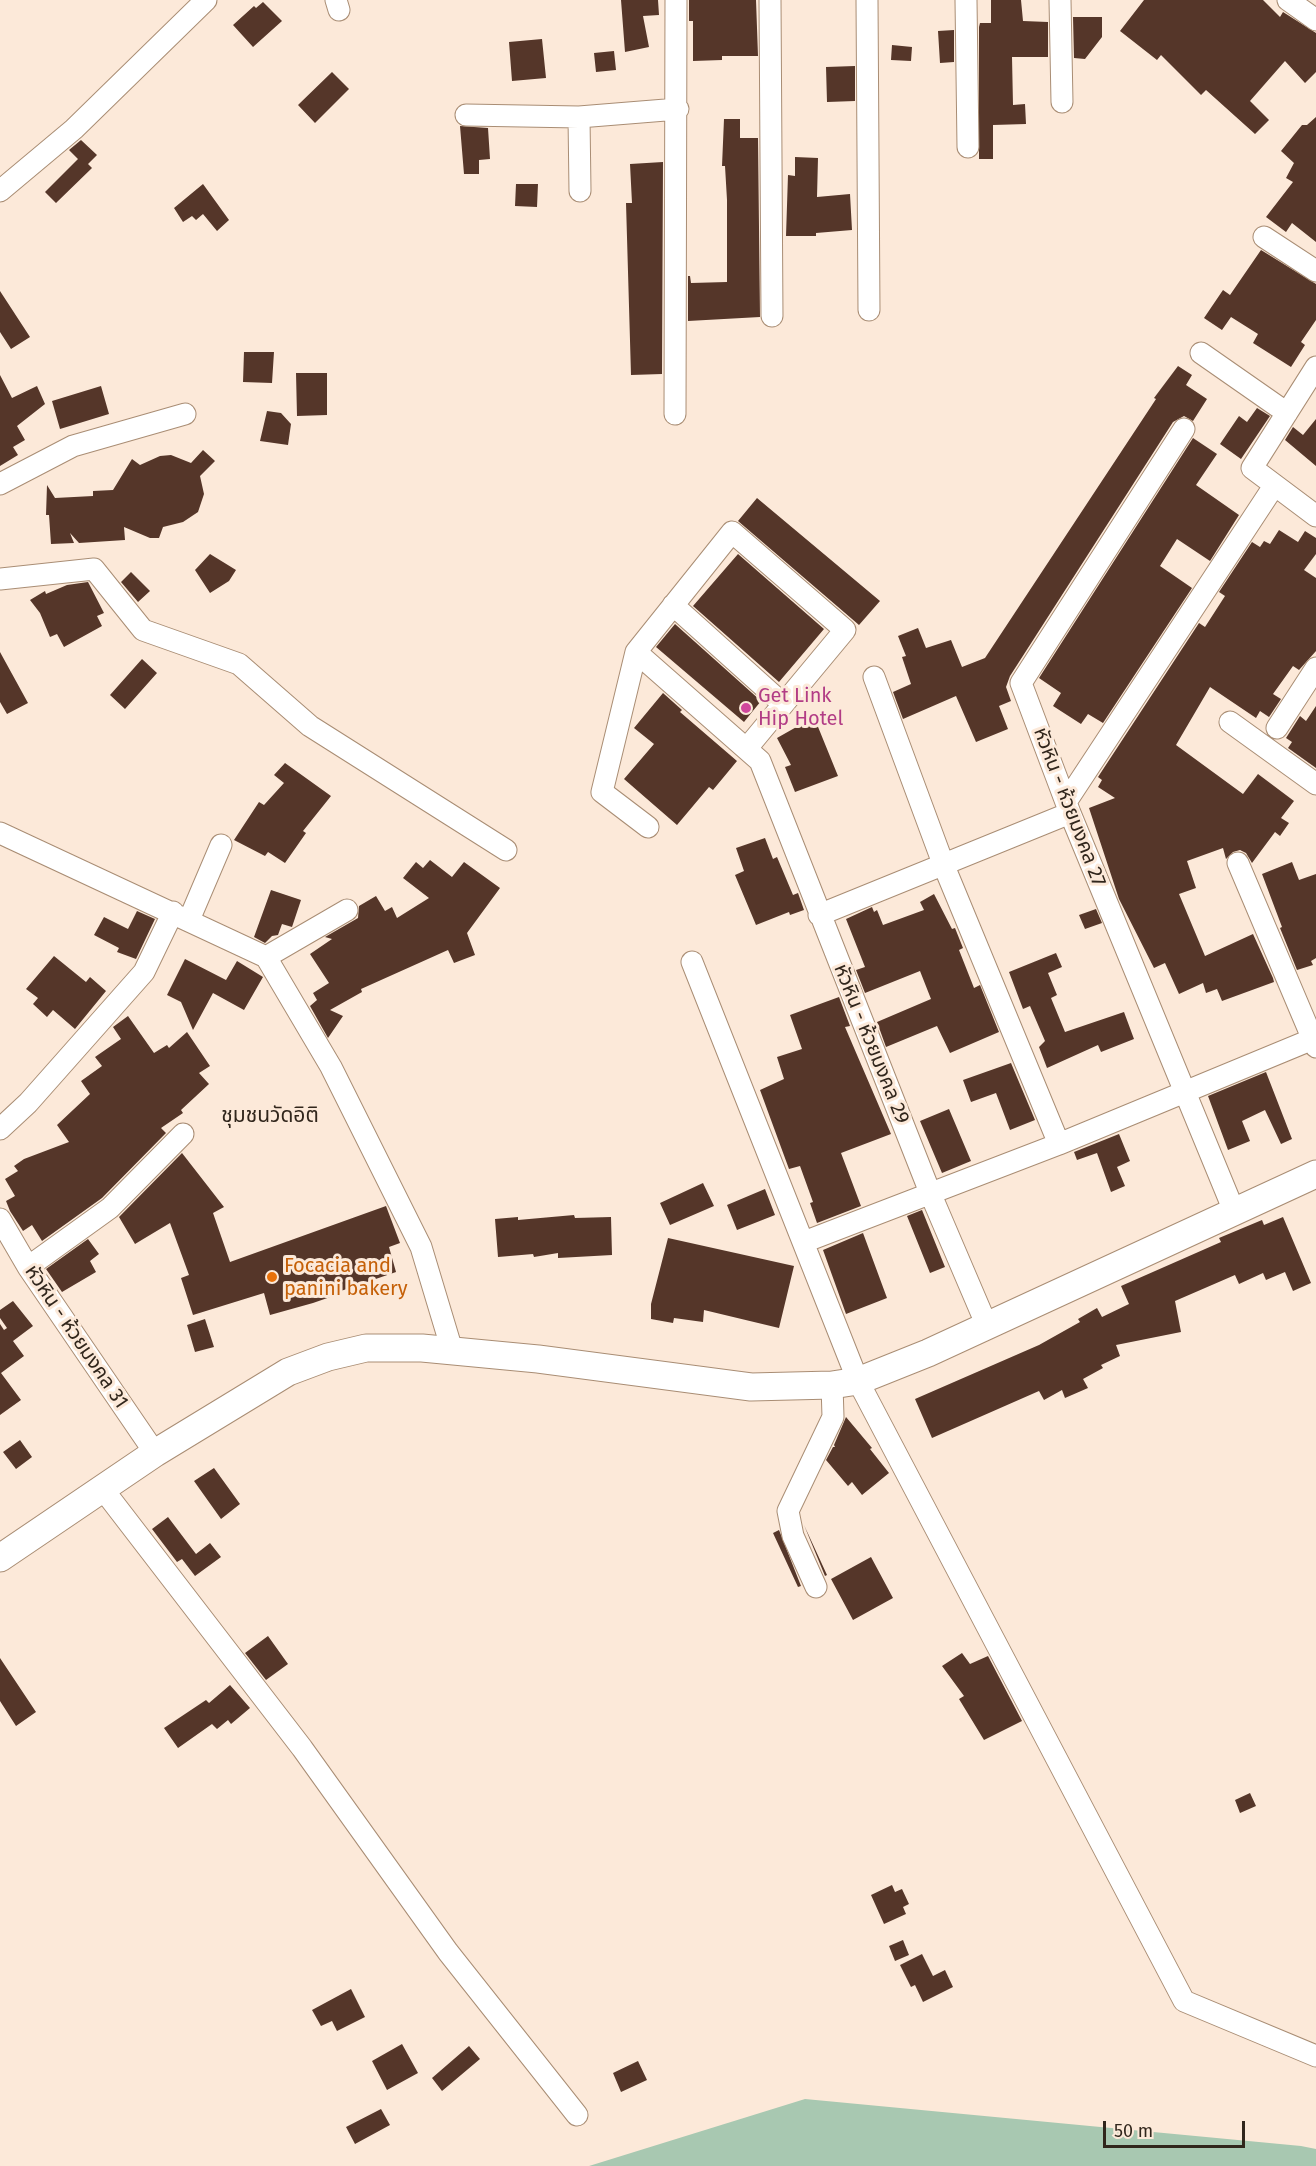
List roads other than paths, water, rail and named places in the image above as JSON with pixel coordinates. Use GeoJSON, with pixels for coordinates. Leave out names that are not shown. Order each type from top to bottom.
{"type":"FeatureCollection","features":[{"type":"Feature","properties":{"kind":"main road"},"geometry":{"type":"LineString","coordinates":[[0,1558],[154,1453],[288,1372],[328,1357],[366,1348],[452,1350],[751,1387],[845,1383],[987,1326],[1316,1174]]}},
{"type":"Feature","properties":{"kind":"street"},"geometry":{"type":"LineString","coordinates":[[0,191],[74,129],[206,0]]}},
{"type":"Feature","properties":{"kind":"street"},"geometry":{"type":"LineString","coordinates":[[675,414],[678,109],[676,0]]}},
{"type":"Feature","properties":{"kind":"street"},"geometry":{"type":"LineString","coordinates":[[770,0],[772,316]]}},
{"type":"Feature","properties":{"kind":"street"},"geometry":{"type":"LineString","coordinates":[[867,0],[869,310]]}},
{"type":"Feature","properties":{"kind":"street"},"geometry":{"type":"LineString","coordinates":[[966,0],[968,147]]}},
{"type":"Feature","properties":{"kind":"street"},"geometry":{"type":"LineString","coordinates":[[1060,0],[1062,102]]}},
{"type":"Feature","properties":{"kind":"street"},"geometry":{"type":"LineString","coordinates":[[1288,0],[1316,20]]}},
{"type":"Feature","properties":{"kind":"street"},"geometry":{"type":"LineString","coordinates":[[466,115],[579,117],[678,109]]}},
{"type":"Feature","properties":{"kind":"street"},"geometry":{"type":"LineString","coordinates":[[579,117],[580,191]]}},
{"type":"Feature","properties":{"kind":"street"},"geometry":{"type":"LineString","coordinates":[[1264,237],[1316,271]]}},
{"type":"Feature","properties":{"kind":"street"},"geometry":{"type":"LineString","coordinates":[[1201,353],[1287,413]]}},
{"type":"Feature","properties":{"kind":"street"},"geometry":{"type":"LineString","coordinates":[[1316,368],[1252,468],[1316,516]]}},
{"type":"Feature","properties":{"kind":"street"},"geometry":{"type":"LineString","coordinates":[[0,484],[73,446],[185,414]]}},
{"type":"Feature","properties":{"kind":"street","name":"หัวหิน - ห้วยมงคล 27"},"geometry":{"type":"LineString","coordinates":[[1184,429],[1021,683],[1068,807],[1234,1211]]}},
{"type":"Feature","properties":{"kind":"street"},"geometry":{"type":"LineString","coordinates":[[819,915],[944,866],[1068,807],[1274,486]]}},
{"type":"Feature","properties":{"kind":"street"},"geometry":{"type":"LineString","coordinates":[[636,652],[753,755],[783,704],[844,630],[732,531],[636,652],[602,792],[648,827]]}},
{"type":"Feature","properties":{"kind":"street"},"geometry":{"type":"LineString","coordinates":[[0,579],[94,569],[143,630],[239,664],[310,726],[507,850]]}},
{"type":"Feature","properties":{"kind":"street"},"geometry":{"type":"LineString","coordinates":[[673,605],[783,704]]}},
{"type":"Feature","properties":{"kind":"street"},"geometry":{"type":"LineString","coordinates":[[1277,728],[1316,668]]}},
{"type":"Feature","properties":{"kind":"street"},"geometry":{"type":"LineString","coordinates":[[874,677],[944,866],[1059,1144]]}},
{"type":"Feature","properties":{"kind":"street"},"geometry":{"type":"LineString","coordinates":[[1230,722],[1316,784]]}},
{"type":"Feature","properties":{"kind":"street","name":"หัวหิน - ห้วยมงคล 29"},"geometry":{"type":"LineString","coordinates":[[753,755],[931,1195],[987,1326]]}},
{"type":"Feature","properties":{"kind":"street"},"geometry":{"type":"LineString","coordinates":[[0,832],[266,957],[331,1067],[421,1247],[452,1350]]}},
{"type":"Feature","properties":{"kind":"street"},"geometry":{"type":"LineString","coordinates":[[0,1129],[28,1103],[144,972],[181,916],[221,845]]}},
{"type":"Feature","properties":{"kind":"street"},"geometry":{"type":"LineString","coordinates":[[804,1242],[931,1195],[1184,1091],[1314,1043],[1238,862]]}},
{"type":"Feature","properties":{"kind":"street"},"geometry":{"type":"LineString","coordinates":[[266,957],[348,910]]}},
{"type":"Feature","properties":{"kind":"street"},"geometry":{"type":"LineString","coordinates":[[692,962],[804,1242],[845,1383],[1184,2001],[1316,2056]]}},
{"type":"Feature","properties":{"kind":"street"},"geometry":{"type":"LineString","coordinates":[[28,1267],[110,1208],[183,1134]]}},
{"type":"Feature","properties":{"kind":"street","name":"หัวหิน - ห้วยมงคล 31"},"geometry":{"type":"LineString","coordinates":[[0,1219],[28,1267],[154,1453]]}},
{"type":"Feature","properties":{"kind":"street"},"geometry":{"type":"LineString","coordinates":[[816,1587],[793,1536],[788,1511],[833,1417],[845,1383]]}},
{"type":"Feature","properties":{"kind":"street"},"geometry":{"type":"LineString","coordinates":[[102,1488],[302,1748],[448,1952],[577,2115]]}},
{"type":"Feature","properties":{"kind":"place","name":"Get Link Hip Hotel"},"geometry":{"type":"Point","coordinates":[746,708]}},
{"type":"Feature","properties":{"kind":"place","name":"Focacia and panini bakery"},"geometry":{"type":"Point","coordinates":[272,1277]}},
{"type":"Feature","properties":{"kind":"district","name":"ชุมชนวัดอิติ"},"geometry":{"type":"Point","coordinates":[270,1116]}}]}
